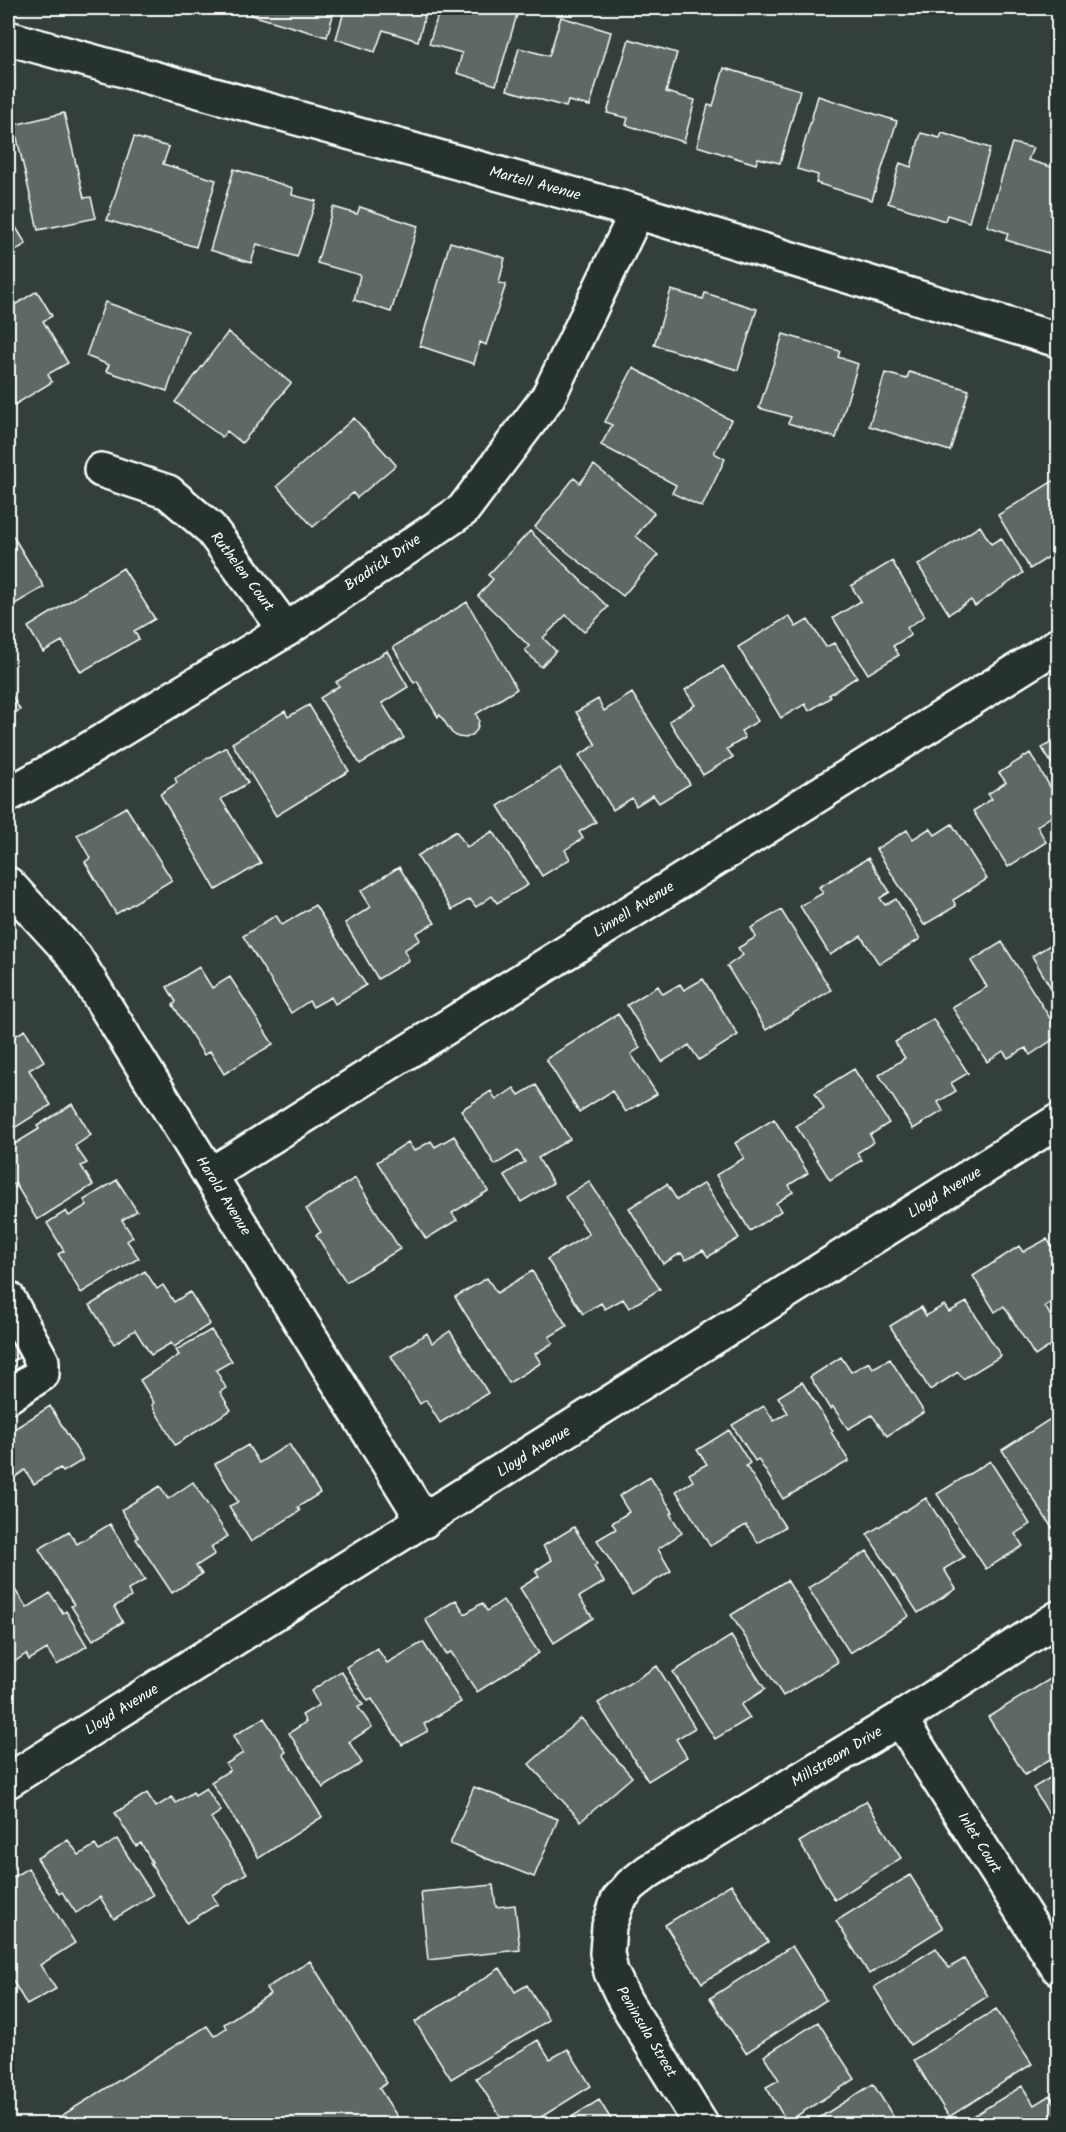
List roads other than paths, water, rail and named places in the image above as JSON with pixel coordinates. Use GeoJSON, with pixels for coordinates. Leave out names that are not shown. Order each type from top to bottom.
{"type":"FeatureCollection","features":[{"type":"Feature","properties":{"kind":"street","name":"Martell Avenue"},"geometry":{"type":"LineString","coordinates":[[8,38],[637,212],[1059,340]]}},
{"type":"Feature","properties":{"kind":"street","name":"Bradrick Drive"},"geometry":{"type":"LineString","coordinates":[[8,795],[84,752],[285,630],[463,510],[548,397],[637,212]]}},
{"type":"Feature","properties":{"kind":"street","name":"Ruthelen Court"},"geometry":{"type":"LineString","coordinates":[[101,470],[168,492],[210,528],[285,630]]}},
{"type":"Feature","properties":{"kind":"street","name":"Linnell Avenue"},"geometry":{"type":"LineString","coordinates":[[210,1175],[1059,645]]}},
{"type":"Feature","properties":{"kind":"street","name":"Harold Avenue"},"geometry":{"type":"LineString","coordinates":[[8,884],[75,957],[424,1521]]}},
{"type":"Feature","properties":{"kind":"street","name":"Lloyd Avenue"},"geometry":{"type":"LineString","coordinates":[[8,1781],[1059,1121]]}},
{"type":"Feature","properties":{"kind":"street"},"geometry":{"type":"LineString","coordinates":[[8,1298],[42,1361],[42,1374],[8,1396]]}},
{"type":"Feature","properties":{"kind":"street","name":"Millstream Drive"},"geometry":{"type":"LineString","coordinates":[[618,1900],[631,1885],[649,1871],[900,1719],[1059,1618]]}},
{"type":"Feature","properties":{"kind":"street","name":"Inlet Court"},"geometry":{"type":"LineString","coordinates":[[900,1719],[1059,1968]]}},
{"type":"Feature","properties":{"kind":"street","name":"Peninsula Street"},"geometry":{"type":"LineString","coordinates":[[618,1900],[609,1926],[607,1953],[611,1972],[625,2001],[701,2124]]}},
{"type":"Feature","properties":{"kind":"railway"},"geometry":{"type":"LineString","coordinates":[[1037,8],[1058,14]]}}]}
